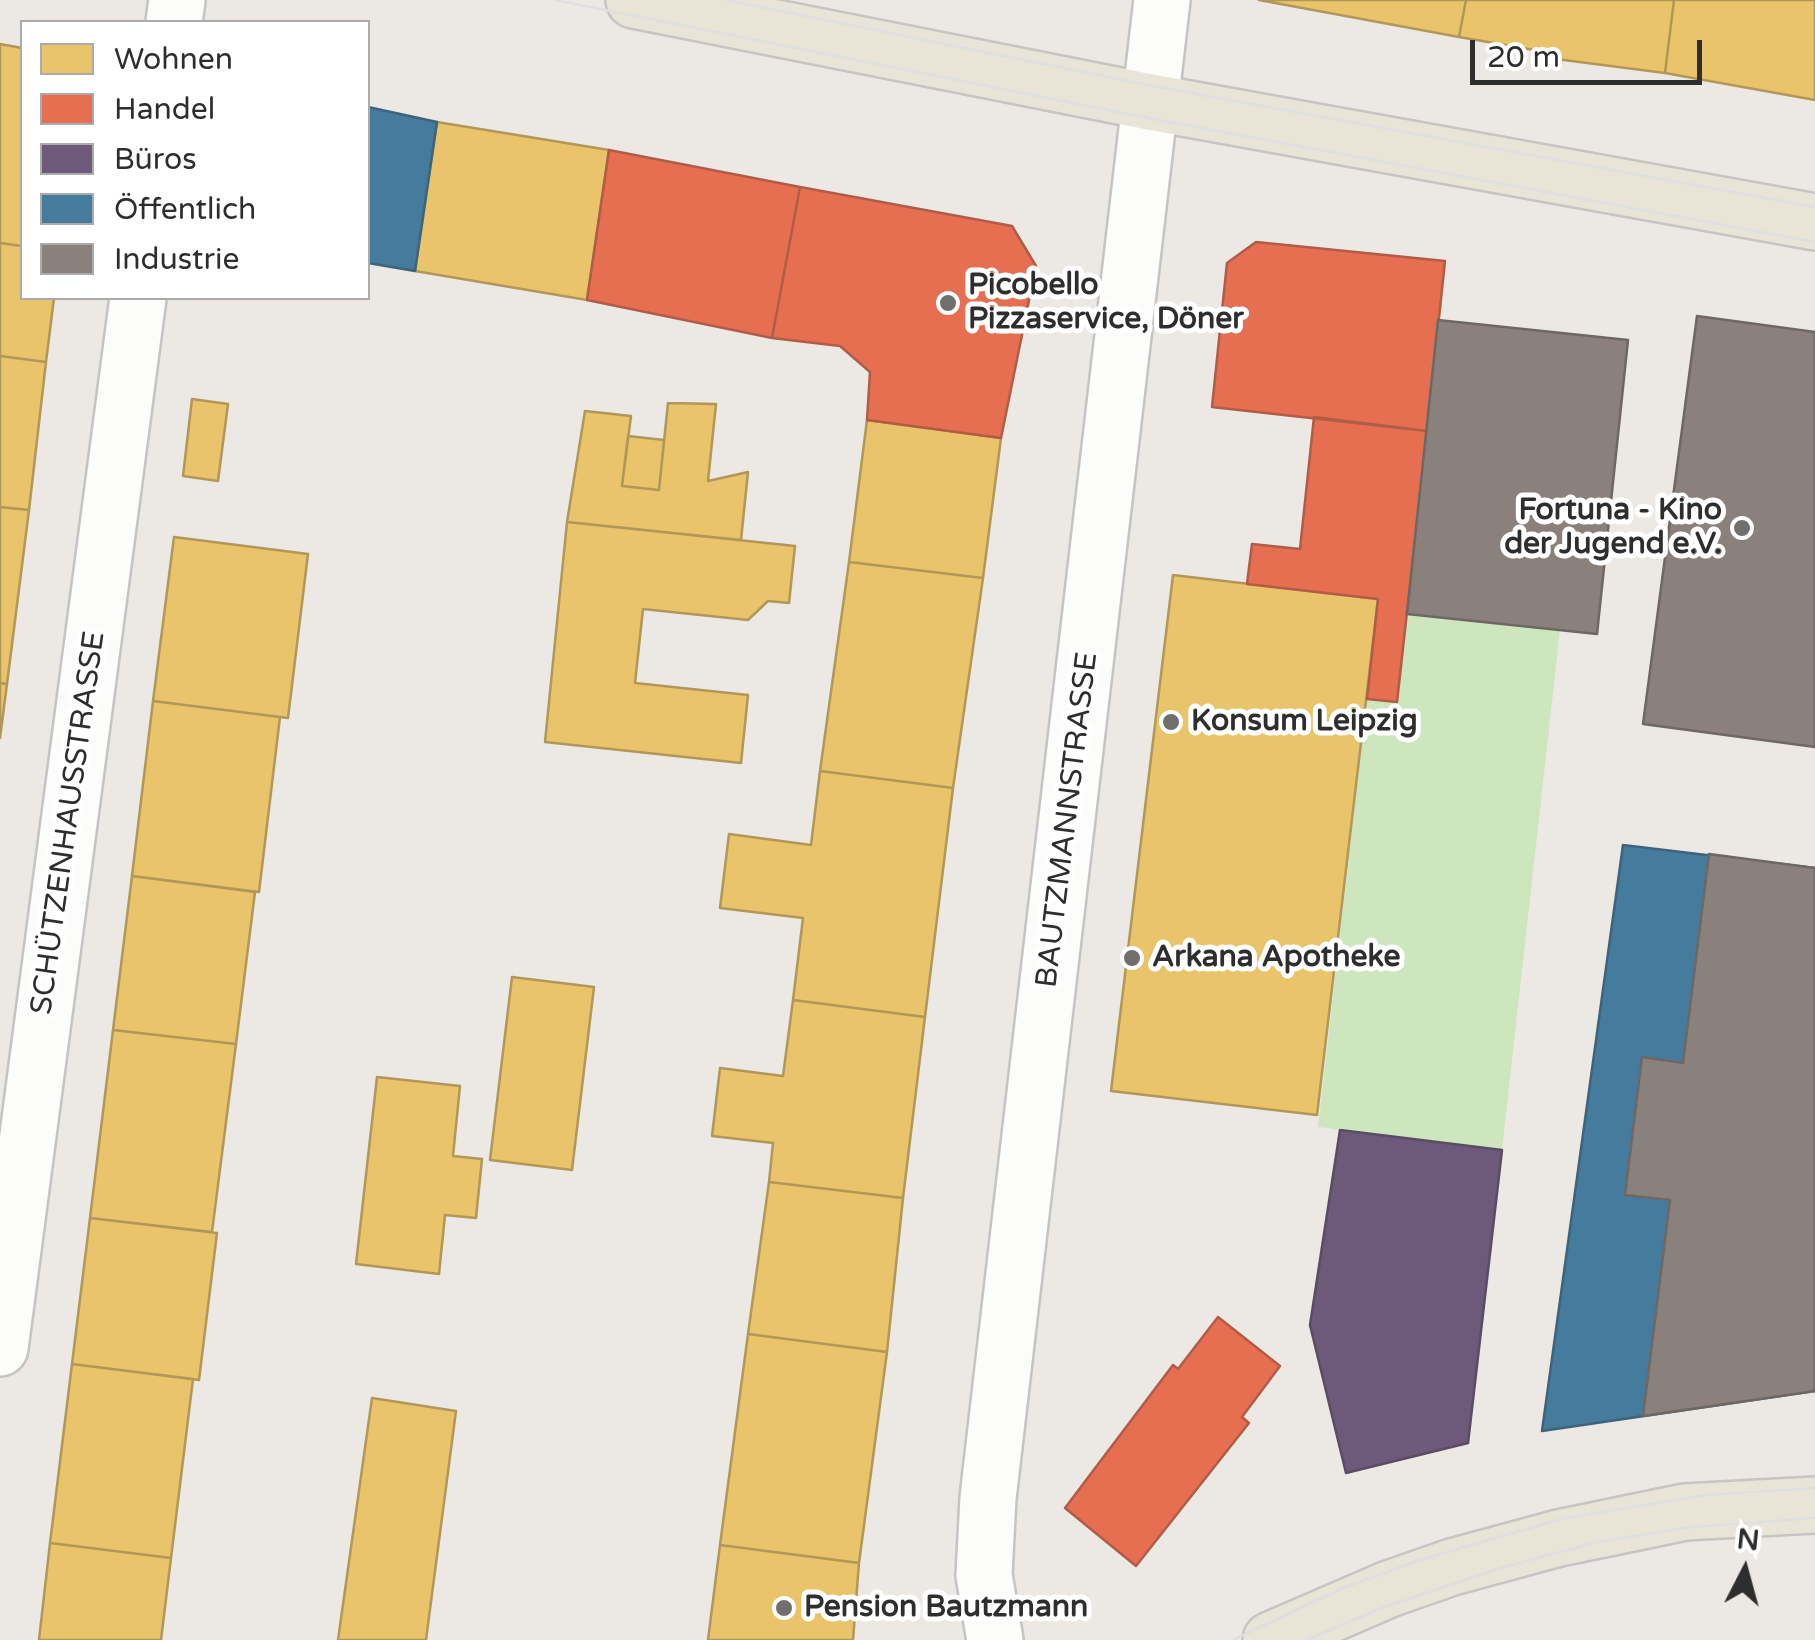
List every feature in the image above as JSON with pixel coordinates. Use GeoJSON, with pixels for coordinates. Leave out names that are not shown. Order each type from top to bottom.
{"type":"FeatureCollection","features":[{"type":"Feature","properties":{"kind":"main road"},"geometry":{"type":"LineString","coordinates":[[634,0],[1150,102],[1815,222]]}},
{"type":"Feature","properties":{"kind":"main road"},"geometry":{"type":"LineString","coordinates":[[1271,1640],[1436,1572],[1560,1538],[1685,1512],[1815,1505]]}},
{"type":"Feature","properties":{"kind":"street","name":"BAUTZMANNSTRASSE"},"geometry":{"type":"LineString","coordinates":[[995,1640],[984,1575],[988,1498],[1162,0]]}},
{"type":"Feature","properties":{"kind":"street","name":"SCHÜTZENHAUSSTRASSE"},"geometry":{"type":"LineString","coordinates":[[0,1348],[138,300]]}},
{"type":"Feature","properties":{"kind":"green space"},"geometry":{"type":"Polygon","coordinates":[[[1407,614],[1560,630],[1502,1150],[1318,1127],[1367,699],[1397,702],[1407,614]]]}},
{"type":"Feature","properties":{"kind":"building: Wohnen"},"geometry":{"type":"Polygon","coordinates":[[[1259,0],[1466,0],[1459,37],[1259,0]]]}},
{"type":"Feature","properties":{"kind":"building: Wohnen"},"geometry":{"type":"Polygon","coordinates":[[[1466,0],[1674,0],[1665,73],[1538,56],[1540,51],[1459,37],[1466,0]]]}},
{"type":"Feature","properties":{"kind":"building: Wohnen"},"geometry":{"type":"Polygon","coordinates":[[[1674,0],[1815,0],[1815,100],[1665,73],[1674,0]]]}},
{"type":"Feature","properties":{"kind":"building: Wohnen"},"geometry":{"type":"Polygon","coordinates":[[[0,44],[20,48],[20,246],[0,243],[0,44]]]}},
{"type":"Feature","properties":{"kind":"building: Wohnen"},"geometry":{"type":"Polygon","coordinates":[[[437,122],[609,150],[587,300],[415,271],[437,122]]]}},
{"type":"Feature","properties":{"kind":"building: Wohnen"},"geometry":{"type":"Polygon","coordinates":[[[0,243],[20,246],[20,300],[54,300],[46,362],[0,356],[0,243]]]}},
{"type":"Feature","properties":{"kind":"building: Wohnen"},"geometry":{"type":"Polygon","coordinates":[[[0,356],[46,362],[29,510],[0,507],[0,356]]]}},
{"type":"Feature","properties":{"kind":"building: Wohnen"},"geometry":{"type":"Polygon","coordinates":[[[192,399],[228,404],[218,481],[183,476],[192,399]]]}},
{"type":"Feature","properties":{"kind":"building: Wohnen"},"geometry":{"type":"Polygon","coordinates":[[[668,403],[716,404],[708,481],[748,472],[741,540],[567,522],[585,411],[631,416],[622,486],[659,490],[668,403]]]}},
{"type":"Feature","properties":{"kind":"building: Wohnen"},"geometry":{"type":"Polygon","coordinates":[[[867,420],[1001,438],[983,578],[849,562],[867,420]]]}},
{"type":"Feature","properties":{"kind":"building: Wohnen"},"geometry":{"type":"Polygon","coordinates":[[[628,436],[664,440],[659,490],[622,486],[628,436]]]}},
{"type":"Feature","properties":{"kind":"building: Wohnen"},"geometry":{"type":"Polygon","coordinates":[[[0,507],[29,510],[7,684],[0,683],[0,507]]]}},
{"type":"Feature","properties":{"kind":"building: Wohnen"},"geometry":{"type":"Polygon","coordinates":[[[567,522],[795,546],[789,603],[768,601],[748,620],[643,609],[635,683],[748,695],[741,763],[545,742],[567,522]]]}},
{"type":"Feature","properties":{"kind":"building: Wohnen"},"geometry":{"type":"Polygon","coordinates":[[[174,537],[308,554],[288,718],[153,701],[174,537]]]}},
{"type":"Feature","properties":{"kind":"building: Wohnen"},"geometry":{"type":"Polygon","coordinates":[[[849,562],[983,578],[953,788],[820,771],[849,562]]]}},
{"type":"Feature","properties":{"kind":"building: Wohnen"},"geometry":{"type":"Polygon","coordinates":[[[1173,575],[1378,599],[1317,1115],[1111,1091],[1173,575]]]}},
{"type":"Feature","properties":{"kind":"building: Wohnen"},"geometry":{"type":"Polygon","coordinates":[[[0,683],[7,684],[0,738],[0,683]]]}},
{"type":"Feature","properties":{"kind":"building: Wohnen"},"geometry":{"type":"Polygon","coordinates":[[[153,701],[280,717],[259,892],[132,876],[153,701]]]}},
{"type":"Feature","properties":{"kind":"building: Wohnen"},"geometry":{"type":"Polygon","coordinates":[[[820,771],[953,788],[925,1017],[793,1000],[803,918],[720,908],[729,834],[811,845],[820,771]]]}},
{"type":"Feature","properties":{"kind":"building: Wohnen"},"geometry":{"type":"Polygon","coordinates":[[[132,876],[255,892],[236,1044],[113,1030],[132,876]]]}},
{"type":"Feature","properties":{"kind":"building: Wohnen"},"geometry":{"type":"Polygon","coordinates":[[[512,977],[594,987],[572,1170],[490,1160],[512,977]]]}},
{"type":"Feature","properties":{"kind":"building: Wohnen"},"geometry":{"type":"Polygon","coordinates":[[[793,1000],[925,1017],[903,1198],[769,1182],[773,1143],[712,1136],[720,1068],[783,1076],[793,1000]]]}},
{"type":"Feature","properties":{"kind":"building: Wohnen"},"geometry":{"type":"Polygon","coordinates":[[[113,1030],[236,1044],[212,1232],[90,1218],[113,1030]]]}},
{"type":"Feature","properties":{"kind":"building: Wohnen"},"geometry":{"type":"Polygon","coordinates":[[[377,1077],[460,1086],[453,1156],[482,1159],[476,1218],[445,1215],[439,1274],[356,1264],[377,1077]]]}},
{"type":"Feature","properties":{"kind":"building: Wohnen"},"geometry":{"type":"Polygon","coordinates":[[[769,1182],[903,1198],[887,1352],[748,1334],[769,1182]]]}},
{"type":"Feature","properties":{"kind":"building: Wohnen"},"geometry":{"type":"Polygon","coordinates":[[[90,1218],[217,1233],[199,1380],[72,1364],[90,1218]]]}},
{"type":"Feature","properties":{"kind":"building: Wohnen"},"geometry":{"type":"Polygon","coordinates":[[[748,1334],[887,1352],[859,1563],[720,1545],[748,1334]]]}},
{"type":"Feature","properties":{"kind":"building: Wohnen"},"geometry":{"type":"Polygon","coordinates":[[[72,1364],[193,1379],[171,1558],[50,1543],[72,1364]]]}},
{"type":"Feature","properties":{"kind":"building: Wohnen"},"geometry":{"type":"Polygon","coordinates":[[[372,1398],[456,1411],[426,1640],[338,1640],[372,1398]]]}},
{"type":"Feature","properties":{"kind":"building: Wohnen"},"geometry":{"type":"Polygon","coordinates":[[[50,1543],[171,1558],[161,1640],[39,1640],[50,1543]]]}},
{"type":"Feature","properties":{"kind":"building: Wohnen"},"geometry":{"type":"Polygon","coordinates":[[[720,1545],[859,1563],[853,1640],[708,1640],[720,1545]]]}},
{"type":"Feature","properties":{"kind":"building: Handel"},"geometry":{"type":"Polygon","coordinates":[[[609,150],[800,187],[772,338],[587,300],[609,150]]]}},
{"type":"Feature","properties":{"kind":"building: Handel"},"geometry":{"type":"Polygon","coordinates":[[[800,187],[1012,226],[1036,266],[1001,438],[867,420],[870,372],[840,346],[772,338],[800,187]]]}},
{"type":"Feature","properties":{"kind":"building: Handel"},"geometry":{"type":"Polygon","coordinates":[[[1256,242],[1445,261],[1427,431],[1212,407],[1227,263],[1256,242]]]}},
{"type":"Feature","properties":{"kind":"building: Handel"},"geometry":{"type":"Polygon","coordinates":[[[1314,417],[1427,431],[1397,702],[1367,699],[1378,599],[1247,584],[1252,544],[1300,549],[1314,417]]]}},
{"type":"Feature","properties":{"kind":"building: Handel"},"geometry":{"type":"Polygon","coordinates":[[[1218,1317],[1280,1366],[1242,1417],[1249,1423],[1136,1566],[1065,1508],[1173,1365],[1178,1369],[1218,1317]]]}},
{"type":"Feature","properties":{"kind":"building: Büros"},"geometry":{"type":"Polygon","coordinates":[[[1340,1130],[1502,1150],[1468,1443],[1346,1473],[1310,1325],[1340,1130]]]}},
{"type":"Feature","properties":{"kind":"building: Öffentlich"},"geometry":{"type":"Polygon","coordinates":[[[370,107],[437,122],[415,271],[370,263],[370,107]]]}},
{"type":"Feature","properties":{"kind":"building: Öffentlich"},"geometry":{"type":"Polygon","coordinates":[[[1623,845],[1815,868],[1815,1391],[1542,1431],[1623,845]]]}},
{"type":"Feature","properties":{"kind":"building: Industrie","name":"Fortuna - Kino der Jugend e.V."},"geometry":{"type":"Polygon","coordinates":[[[1697,316],[1815,332],[1815,747],[1643,724],[1697,316]]]}},
{"type":"Feature","properties":{"kind":"building: Industrie"},"geometry":{"type":"Polygon","coordinates":[[[1438,320],[1628,340],[1597,634],[1407,614],[1438,320]]]}},
{"type":"Feature","properties":{"kind":"building: Industrie"},"geometry":{"type":"Polygon","coordinates":[[[1709,854],[1815,868],[1815,1391],[1643,1416],[1670,1200],[1625,1195],[1642,1057],[1683,1063],[1709,854]]]}},
{"type":"Feature","properties":{"kind":"tram line"},"geometry":{"type":"LineString","coordinates":[[555,0],[1148,118],[1815,242]]}},
{"type":"Feature","properties":{"kind":"tram line"},"geometry":{"type":"LineString","coordinates":[[726,0],[1153,86],[1815,207]]}},
{"type":"Feature","properties":{"kind":"tram line"},"geometry":{"type":"LineString","coordinates":[[1233,1640],[1343,1588],[1420,1560],[1565,1518],[1706,1495],[1815,1488]]}},
{"type":"Feature","properties":{"kind":"tram line"},"geometry":{"type":"LineString","coordinates":[[1306,1640],[1382,1608],[1504,1567],[1597,1542],[1691,1527],[1815,1518]]}},
{"type":"Feature","properties":{"kind":"place","name":"Picobello Pizzaservice, Döner"},"geometry":{"type":"Point","coordinates":[948,303]}},
{"type":"Feature","properties":{"kind":"place","name":"Fortuna - Kino der Jugend e.V."},"geometry":{"type":"Point","coordinates":[1742,528]}},
{"type":"Feature","properties":{"kind":"place","name":"Konsum Leipzig"},"geometry":{"type":"Point","coordinates":[1171,722]}},
{"type":"Feature","properties":{"kind":"place","name":"Arkana Apotheke"},"geometry":{"type":"Point","coordinates":[1132,958]}},
{"type":"Feature","properties":{"kind":"place","name":"Pension Bautzmann"},"geometry":{"type":"Point","coordinates":[784,1608]}}]}
